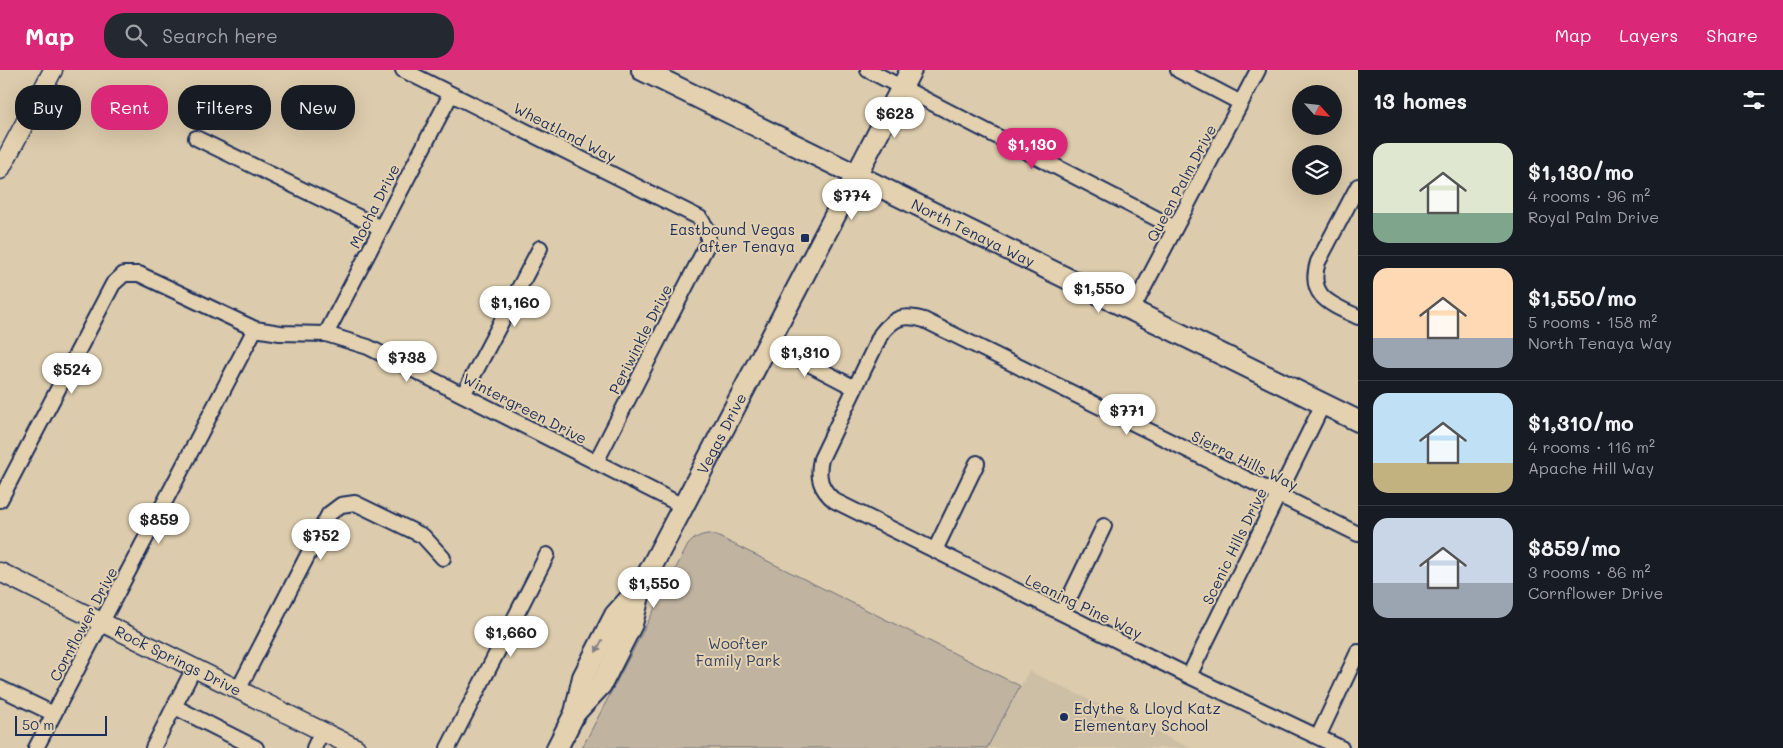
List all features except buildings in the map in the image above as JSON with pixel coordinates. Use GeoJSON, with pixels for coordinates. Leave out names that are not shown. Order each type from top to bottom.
{"type":"FeatureCollection","features":[{"type":"Feature","properties":{"kind":"main road","name":"North Tenaya Way"},"geometry":{"type":"LineString","coordinates":[[642,70],[1358,421]]}},
{"type":"Feature","properties":{"kind":"main road","name":"Vegas Drive"},"geometry":{"type":"LineString","coordinates":[[557,748],[575,713],[582,677],[615,615],[642,585],[907,78]]}},
{"type":"Feature","properties":{"kind":"street"},"geometry":{"type":"LineString","coordinates":[[0,170],[53,70]]}},
{"type":"Feature","properties":{"kind":"street","name":"Wheatland Way"},"geometry":{"type":"LineString","coordinates":[[403,70],[700,218],[708,230]]}},
{"type":"Feature","properties":{"kind":"street"},"geometry":{"type":"LineString","coordinates":[[868,70],[907,78],[1175,228]]}},
{"type":"Feature","properties":{"kind":"street"},"geometry":{"type":"LineString","coordinates":[[1178,70],[1241,103]]}},
{"type":"Feature","properties":{"kind":"street","name":"Queen Palm Drive"},"geometry":{"type":"LineString","coordinates":[[1132,310],[1258,70]]}},
{"type":"Feature","properties":{"kind":"street","name":"Mocha Drive"},"geometry":{"type":"LineString","coordinates":[[326,334],[451,94]]}},
{"type":"Feature","properties":{"kind":"street"},"geometry":{"type":"LineString","coordinates":[[196,138],[381,228]]}},
{"type":"Feature","properties":{"kind":"street"},"geometry":{"type":"LineString","coordinates":[[1358,186],[1318,262],[1314,274],[1322,297],[1358,317]]}},
{"type":"Feature","properties":{"kind":"street","name":"Periwinkle Drive"},"geometry":{"type":"LineString","coordinates":[[596,462],[708,243],[708,230]]}},
{"type":"Feature","properties":{"kind":"street"},"geometry":{"type":"LineString","coordinates":[[463,395],[540,248]]}},
{"type":"Feature","properties":{"kind":"street","name":"Wintergreen Drive"},"geometry":{"type":"LineString","coordinates":[[0,500],[113,284],[124,274],[139,274],[254,329],[280,333],[326,334],[368,347],[683,506]]}},
{"type":"Feature","properties":{"kind":"street","name":"Sierra Hills Way"},"geometry":{"type":"LineString","coordinates":[[855,388],[889,324],[900,318],[912,316],[924,320],[1358,534]]}},
{"type":"Feature","properties":{"kind":"street","name":"Cornflower Drive"},"geometry":{"type":"LineString","coordinates":[[36,748],[254,329]]}},
{"type":"Feature","properties":{"kind":"street"},"geometry":{"type":"LineString","coordinates":[[768,343],[855,388]]}},
{"type":"Feature","properties":{"kind":"street","name":"Leaning Pine Way"},"geometry":{"type":"LineString","coordinates":[[855,388],[821,459],[818,471],[820,483],[826,494],[835,501],[1189,676],[1341,748]]}},
{"type":"Feature","properties":{"kind":"street","name":"Scenic Hills Drive"},"geometry":{"type":"LineString","coordinates":[[1189,676],[1323,404]]}},
{"type":"Feature","properties":{"kind":"street"},"geometry":{"type":"LineString","coordinates":[[935,550],[977,463]]}},
{"type":"Feature","properties":{"kind":"street"},"geometry":{"type":"LineString","coordinates":[[238,690],[329,514],[341,505],[355,503],[423,536],[443,558]]}},
{"type":"Feature","properties":{"kind":"street"},"geometry":{"type":"LineString","coordinates":[[1062,613],[1104,526]]}},
{"type":"Feature","properties":{"kind":"street"},"geometry":{"type":"LineString","coordinates":[[448,748],[547,555]]}},
{"type":"Feature","properties":{"kind":"street","name":"Rock Springs Drive"},"geometry":{"type":"LineString","coordinates":[[0,572],[322,731],[336,744],[356,748]]}},
{"type":"Feature","properties":{"kind":"street"},"geometry":{"type":"LineString","coordinates":[[1318,737],[1358,652]]}},
{"type":"Feature","properties":{"kind":"street"},"geometry":{"type":"LineString","coordinates":[[153,748],[194,668]]}},
{"type":"Feature","properties":{"kind":"street"},"geometry":{"type":"LineString","coordinates":[[0,688],[54,714]]}},
{"type":"Feature","properties":{"kind":"street"},"geometry":{"type":"LineString","coordinates":[[175,707],[256,748]]}},
{"type":"Feature","properties":{"kind":"street"},"geometry":{"type":"LineString","coordinates":[[314,748],[322,731]]}},
{"type":"Feature","properties":{"kind":"shaded area","name":"Edythe & Lloyd Katz Elementary School"},"geometry":{"type":"Polygon","coordinates":[[[1029,671],[1190,748],[987,748],[1029,671]]]}},
{"type":"Feature","properties":{"kind":"green space","name":"Woofter Family Park"},"geometry":{"type":"Polygon","coordinates":[[[708,534],[715,535],[1020,686],[987,748],[582,748],[688,545],[697,537],[708,534]]]}},
{"type":"Feature","properties":{"kind":"place","name":"Eastbound Vegas after Tenaya"},"geometry":{"type":"Point","coordinates":[805,238]}},
{"type":"Feature","properties":{"kind":"place","name":"Edythe & Lloyd Katz Elementary School"},"geometry":{"type":"Point","coordinates":[1064,717]}}]}
